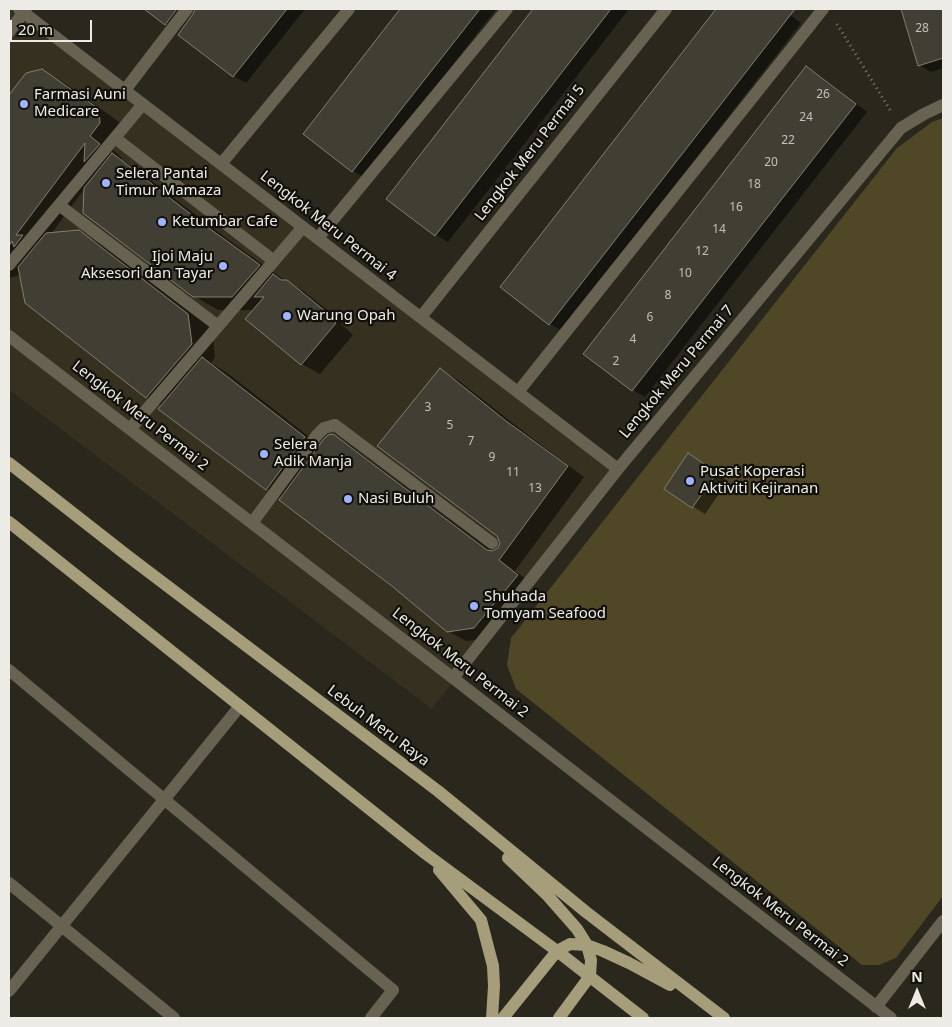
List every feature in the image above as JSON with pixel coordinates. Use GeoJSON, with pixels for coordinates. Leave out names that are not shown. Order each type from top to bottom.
{"type":"FeatureCollection","features":[{"type":"Feature","properties":{"kind":"main road","name":"Lebuh Meru Raya"},"geometry":{"type":"LineString","coordinates":[[9,463],[129,557],[438,791],[586,912],[721,1016]]}},
{"type":"Feature","properties":{"kind":"main road"},"geometry":{"type":"LineString","coordinates":[[9,522],[426,854],[557,951],[643,1018]]}},
{"type":"Feature","properties":{"kind":"main road"},"geometry":{"type":"LineString","coordinates":[[438,791],[548,896],[577,929],[587,945],[591,960],[590,976],[559,1018]]}},
{"type":"Feature","properties":{"kind":"main road"},"geometry":{"type":"LineString","coordinates":[[426,854],[481,920],[493,966],[492,1018]]}},
{"type":"Feature","properties":{"kind":"main road"},"geometry":{"type":"LineString","coordinates":[[503,1018],[557,951],[570,944],[587,945],[636,966],[721,1016]]}},
{"type":"Feature","properties":{"kind":"street"},"geometry":{"type":"LineString","coordinates":[[125,90],[187,9]]}},
{"type":"Feature","properties":{"kind":"street"},"geometry":{"type":"LineString","coordinates":[[221,164],[349,9]]}},
{"type":"Feature","properties":{"kind":"street"},"geometry":{"type":"LineString","coordinates":[[318,238],[507,9]]}},
{"type":"Feature","properties":{"kind":"street","name":"Lengkok Meru Permai 5"},"geometry":{"type":"LineString","coordinates":[[421,317],[666,9]]}},
{"type":"Feature","properties":{"kind":"street"},"geometry":{"type":"LineString","coordinates":[[9,32],[23,10]]}},
{"type":"Feature","properties":{"kind":"street","name":"Lengkok Meru Permai 4"},"geometry":{"type":"LineString","coordinates":[[23,10],[618,469]]}},
{"type":"Feature","properties":{"kind":"street"},"geometry":{"type":"LineString","coordinates":[[518,392],[828,13]]}},
{"type":"Feature","properties":{"kind":"street"},"geometry":{"type":"LineString","coordinates":[[9,265],[143,104]]}},
{"type":"Feature","properties":{"kind":"street","name":"Lengkok Meru Permai 7"},"geometry":{"type":"LineString","coordinates":[[453,678],[618,469],[901,128],[943,105]]}},
{"type":"Feature","properties":{"kind":"street"},"geometry":{"type":"LineString","coordinates":[[115,138],[274,260]]}},
{"type":"Feature","properties":{"kind":"street"},"geometry":{"type":"LineString","coordinates":[[59,205],[218,326]]}},
{"type":"Feature","properties":{"kind":"street"},"geometry":{"type":"LineString","coordinates":[[130,429],[303,227]]}},
{"type":"Feature","properties":{"kind":"street","name":"Lengkok Meru Permai 2"},"geometry":{"type":"LineString","coordinates":[[9,336],[891,1018]]}},
{"type":"Feature","properties":{"kind":"street"},"geometry":{"type":"LineString","coordinates":[[252,523],[317,435],[324,428],[335,425],[492,543]]}},
{"type":"Feature","properties":{"kind":"street"},"geometry":{"type":"LineString","coordinates":[[9,670],[393,990],[371,1018]]}},
{"type":"Feature","properties":{"kind":"street"},"geometry":{"type":"LineString","coordinates":[[9,991],[240,706]]}},
{"type":"Feature","properties":{"kind":"street"},"geometry":{"type":"LineString","coordinates":[[9,883],[174,1018]]}},
{"type":"Feature","properties":{"kind":"street"},"geometry":{"type":"LineString","coordinates":[[876,1007],[943,921]]}},
{"type":"Feature","properties":{"kind":"path"},"geometry":{"type":"LineString","coordinates":[[828,13],[901,128]]}},
{"type":"Feature","properties":{"kind":"shaded area"},"geometry":{"type":"Polygon","coordinates":[[[9,9],[13,9],[618,465],[432,709],[9,390],[9,9]]]}},
{"type":"Feature","properties":{"kind":"shaded area"},"geometry":{"type":"Polygon","coordinates":[[[943,118],[943,896],[896,958],[879,965],[862,965],[516,689],[507,665],[511,638],[897,148],[932,122],[943,118]]]}},
{"type":"Feature","properties":{"kind":"building"},"geometry":{"type":"Polygon","coordinates":[[[144,9],[177,9],[165,25],[144,9]]]}},
{"type":"Feature","properties":{"kind":"building"},"geometry":{"type":"Polygon","coordinates":[[[195,9],[287,9],[233,77],[178,35],[195,9]]]}},
{"type":"Feature","properties":{"kind":"building"},"geometry":{"type":"Polygon","coordinates":[[[400,9],[480,9],[352,172],[303,134],[400,9]]]}},
{"type":"Feature","properties":{"kind":"building"},"geometry":{"type":"Polygon","coordinates":[[[533,9],[611,9],[435,236],[386,199],[533,9]]]}},
{"type":"Feature","properties":{"kind":"building"},"geometry":{"type":"Polygon","coordinates":[[[716,9],[795,9],[549,325],[500,287],[716,9]]]}},
{"type":"Feature","properties":{"kind":"building"},"geometry":{"type":"Polygon","coordinates":[[[901,9],[943,9],[943,58],[918,66],[901,9]]]}},
{"type":"Feature","properties":{"kind":"building"},"geometry":{"type":"Polygon","coordinates":[[[806,66],[856,104],[632,391],[583,354],[806,66]]]}},
{"type":"Feature","properties":{"kind":"building"},"geometry":{"type":"Polygon","coordinates":[[[42,69],[99,109],[100,123],[90,136],[100,144],[84,162],[85,143],[16,235],[23,235],[14,247],[12,241],[9,246],[9,95],[26,73],[42,69]]]}},
{"type":"Feature","properties":{"kind":"building"},"geometry":{"type":"Polygon","coordinates":[[[112,153],[260,265],[232,297],[193,297],[83,213],[84,188],[112,153]]]}},
{"type":"Feature","properties":{"kind":"building"},"geometry":{"type":"Polygon","coordinates":[[[79,230],[188,314],[192,344],[146,398],[25,303],[18,267],[46,233],[79,230]]]}},
{"type":"Feature","properties":{"kind":"building"},"geometry":{"type":"Polygon","coordinates":[[[273,274],[281,280],[287,280],[325,311],[323,313],[336,323],[301,365],[245,319],[264,297],[254,297],[273,274]]]}},
{"type":"Feature","properties":{"kind":"building"},"geometry":{"type":"Polygon","coordinates":[[[202,357],[305,437],[266,490],[158,409],[202,357]]]}},
{"type":"Feature","properties":{"kind":"building"},"geometry":{"type":"Polygon","coordinates":[[[440,368],[506,421],[568,466],[499,560],[518,575],[474,628],[447,632],[393,587],[279,500],[323,440],[328,435],[333,434],[487,550],[492,551],[498,548],[500,543],[497,536],[377,446],[440,368]]]}},
{"type":"Feature","properties":{"kind":"building","name":"Pusat Koperasi Aktiviti Kejiranan"},"geometry":{"type":"Polygon","coordinates":[[[688,453],[717,473],[692,508],[664,489],[688,453]]]}},
{"type":"Feature","properties":{"kind":"place","name":"Farmasi Auni Medicare"},"geometry":{"type":"Point","coordinates":[24,104]}},
{"type":"Feature","properties":{"kind":"place","name":"Selera Pantai Timur Mamaza"},"geometry":{"type":"Point","coordinates":[106,183]}},
{"type":"Feature","properties":{"kind":"place","name":"Ketumbar Cafe"},"geometry":{"type":"Point","coordinates":[162,222]}},
{"type":"Feature","properties":{"kind":"place","name":"Ijoi Maju Aksesori dan Tayar"},"geometry":{"type":"Point","coordinates":[223,266]}},
{"type":"Feature","properties":{"kind":"place","name":"Warung Opah"},"geometry":{"type":"Point","coordinates":[287,316]}},
{"type":"Feature","properties":{"kind":"place","name":"Selera Adik Manja"},"geometry":{"type":"Point","coordinates":[264,454]}},
{"type":"Feature","properties":{"kind":"place","name":"Pusat Koperasi Aktiviti Kejiranan"},"geometry":{"type":"Point","coordinates":[690,481]}},
{"type":"Feature","properties":{"kind":"place","name":"Nasi Buluh"},"geometry":{"type":"Point","coordinates":[348,499]}},
{"type":"Feature","properties":{"kind":"place","name":"Shuhada Tomyam Seafood"},"geometry":{"type":"Point","coordinates":[474,606]}}]}
